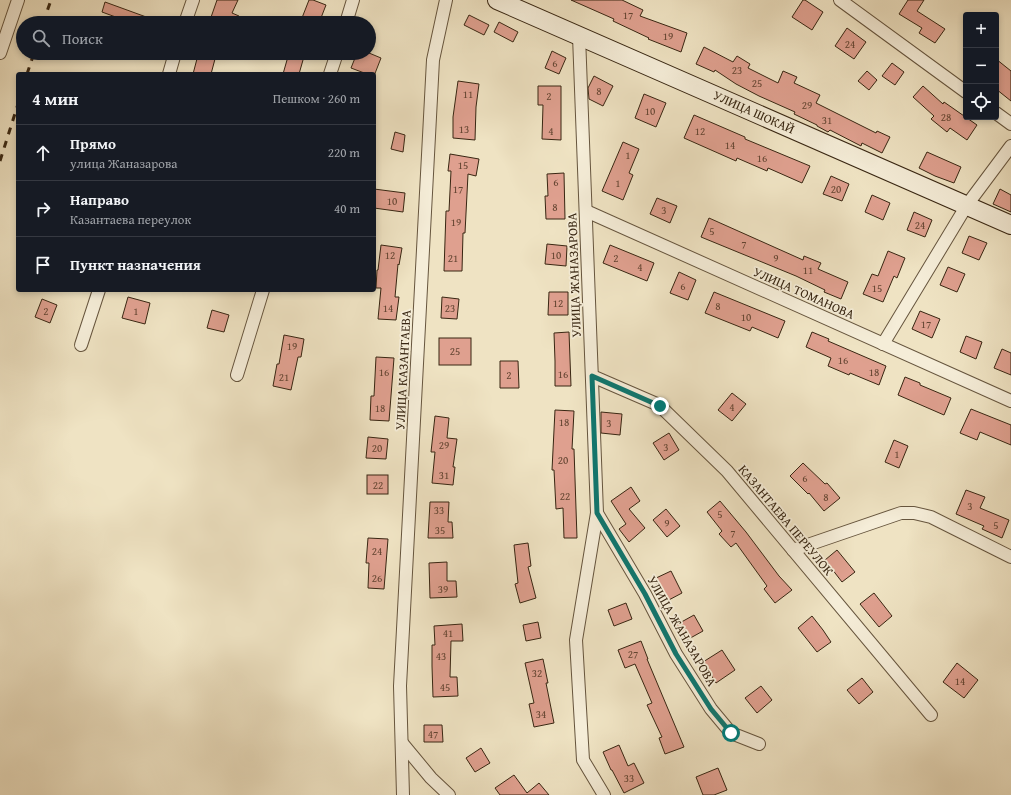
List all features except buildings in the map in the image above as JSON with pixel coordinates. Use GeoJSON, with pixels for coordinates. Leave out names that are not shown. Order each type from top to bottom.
{"type":"FeatureCollection","features":[{"type":"Feature","properties":{"kind":"street"},"geometry":{"type":"LineString","coordinates":[[0,53],[6,18],[18,0]]}},
{"type":"Feature","properties":{"kind":"street"},"geometry":{"type":"LineString","coordinates":[[187,16],[192,0]]}},
{"type":"Feature","properties":{"kind":"street"},"geometry":{"type":"LineString","coordinates":[[348,16],[353,0]]}},
{"type":"Feature","properties":{"kind":"street","name":"УЛИЦА КАЗАНТАЕВА"},"geometry":{"type":"LineString","coordinates":[[403,795],[400,686],[433,60],[446,0]]}},
{"type":"Feature","properties":{"kind":"street","name":"УЛИЦА ШОКАЙ"},"geometry":{"type":"LineString","coordinates":[[497,0],[1011,225]]}},
{"type":"Feature","properties":{"kind":"street"},"geometry":{"type":"LineString","coordinates":[[840,0],[963,90]]}},
{"type":"Feature","properties":{"kind":"street","name":"УЛИЦА ЖАНАЗАРОВА"},"geometry":{"type":"LineString","coordinates":[[579,36],[597,513],[576,640],[583,760],[604,795]]}},
{"type":"Feature","properties":{"kind":"street"},"geometry":{"type":"LineString","coordinates":[[170,72],[173,60]]}},
{"type":"Feature","properties":{"kind":"street"},"geometry":{"type":"LineString","coordinates":[[331,72],[335,60]]}},
{"type":"Feature","properties":{"kind":"street"},"geometry":{"type":"LineString","coordinates":[[999,116],[1011,124]]}},
{"type":"Feature","properties":{"kind":"street"},"geometry":{"type":"LineString","coordinates":[[883,344],[967,206],[1011,146]]}},
{"type":"Feature","properties":{"kind":"street","name":"УЛИЦА ТОМАНОВА"},"geometry":{"type":"LineString","coordinates":[[586,210],[1011,401]]}},
{"type":"Feature","properties":{"kind":"street"},"geometry":{"type":"LineString","coordinates":[[81,345],[98,292]]}},
{"type":"Feature","properties":{"kind":"street"},"geometry":{"type":"LineString","coordinates":[[237,375],[262,292]]}},
{"type":"Feature","properties":{"kind":"street","name":"КАЗАНТАЕВА ПЕРЕУЛОК"},"geometry":{"type":"LineString","coordinates":[[592,376],[660,406],[727,471],[931,715]]}},
{"type":"Feature","properties":{"kind":"street","name":"УЛИЦА ЖАНАЗАРОВА"},"geometry":{"type":"LineString","coordinates":[[597,513],[645,594],[676,654],[711,709],[731,733],[759,744]]}},
{"type":"Feature","properties":{"kind":"street"},"geometry":{"type":"LineString","coordinates":[[793,550],[901,513],[914,513],[931,517],[1011,558]]}},
{"type":"Feature","properties":{"kind":"street"},"geometry":{"type":"LineString","coordinates":[[402,743],[431,778],[449,795]]}},
{"type":"Feature","properties":{"kind":"railway"},"geometry":{"type":"LineString","coordinates":[[45,16],[51,0]]}},
{"type":"Feature","properties":{"kind":"railway"},"geometry":{"type":"LineString","coordinates":[[28,72],[32,60]]}},
{"type":"Feature","properties":{"kind":"railway"},"geometry":{"type":"LineString","coordinates":[[0,161],[16,110]]}},
{"type":"Feature","properties":{"kind":"route"},"geometry":{"type":"LineString","coordinates":[[660,406],[592,376],[597,513],[645,594],[676,654],[711,709],[731,733]]}}]}
